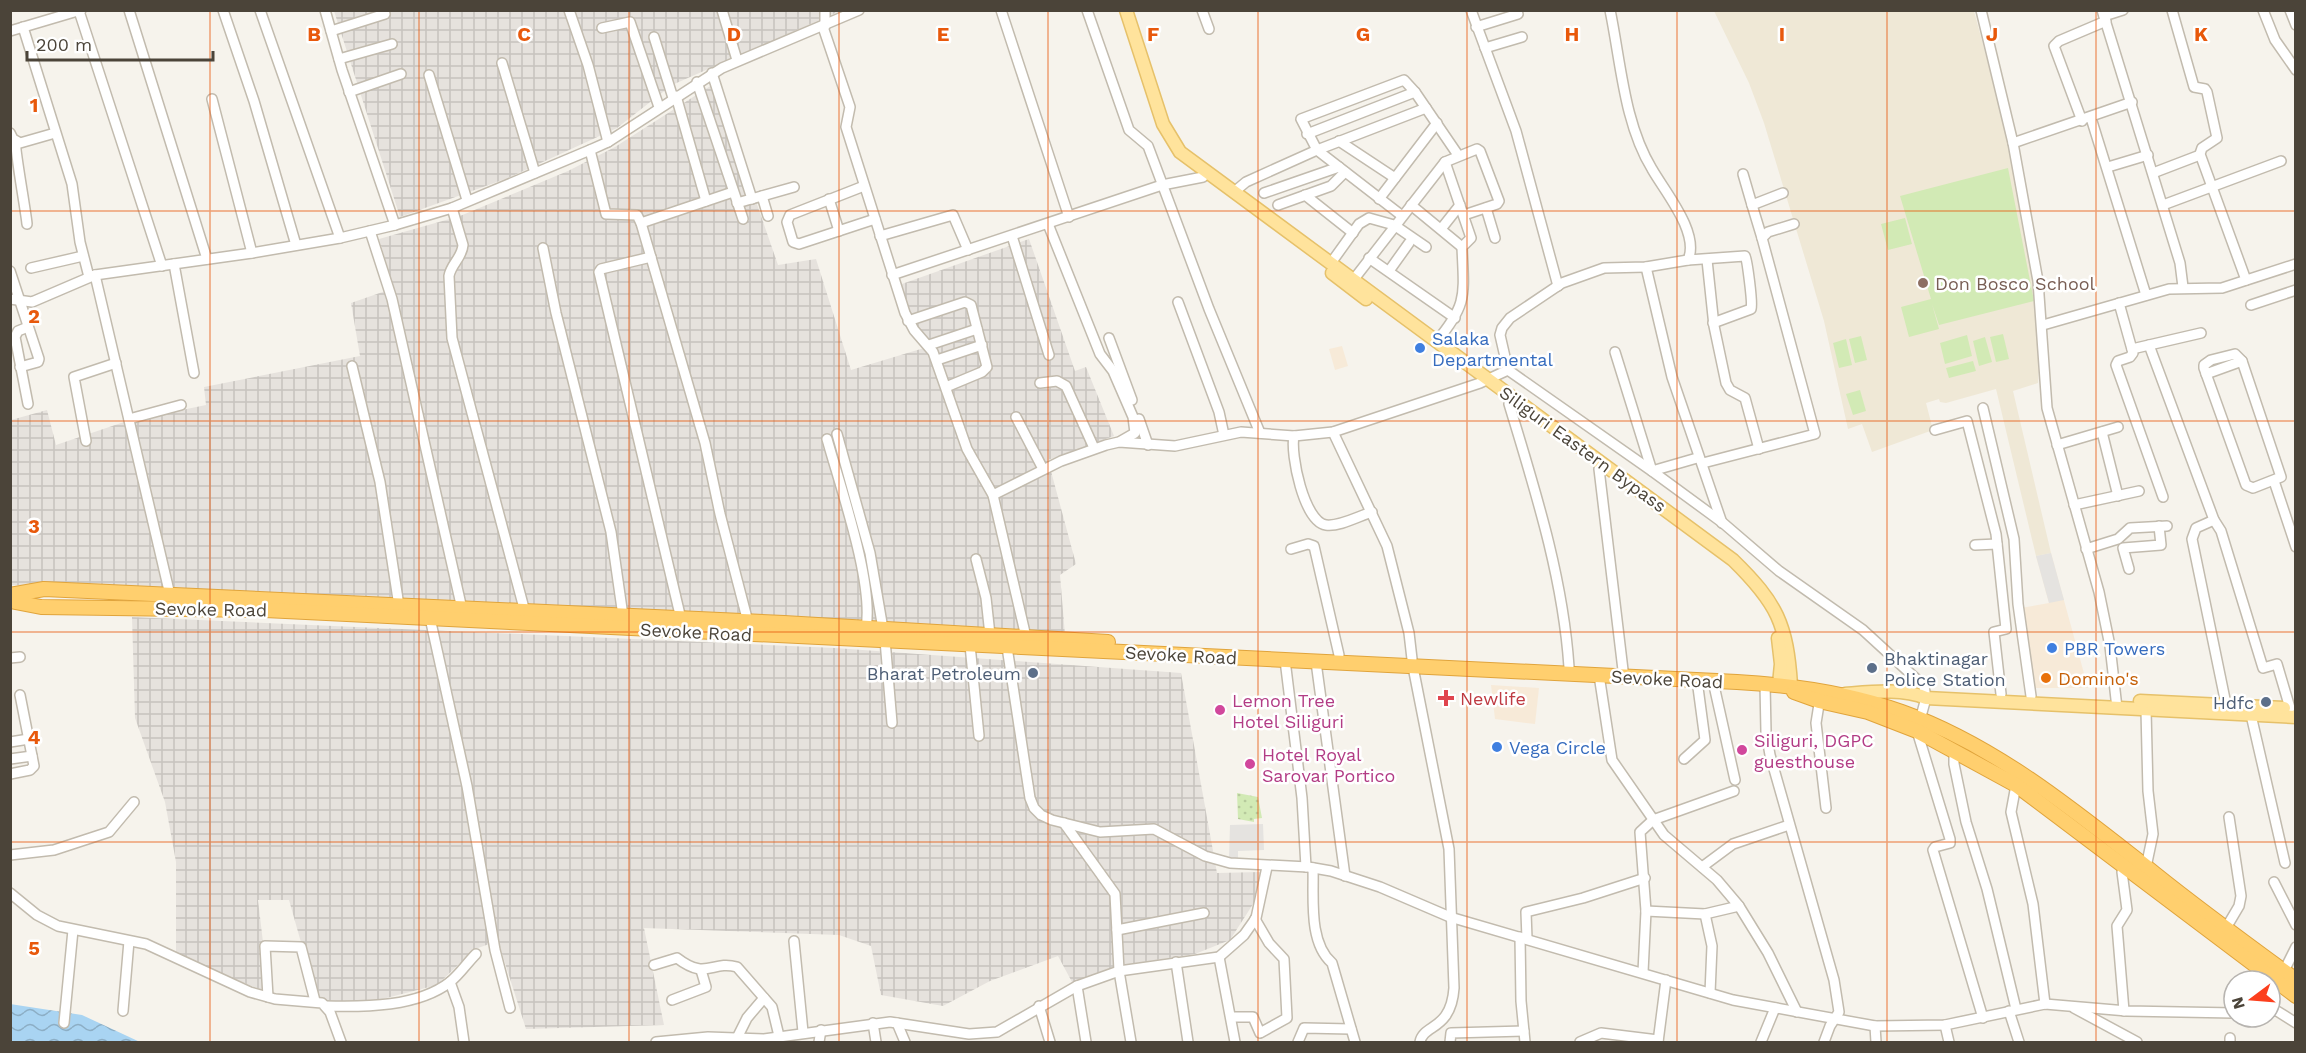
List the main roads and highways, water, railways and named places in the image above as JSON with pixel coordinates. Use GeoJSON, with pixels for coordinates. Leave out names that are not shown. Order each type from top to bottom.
{"type":"FeatureCollection","features":[{"type":"Feature","properties":{"kind":"highway","name":"Sevoke Road"},"geometry":{"type":"LineString","coordinates":[[10,595],[44,589],[748,622],[866,628],[884,634],[970,645],[1316,663],[1412,663],[1724,673],[1737,682]]}},
{"type":"Feature","properties":{"kind":"highway","name":"Sevoke Road"},"geometry":{"type":"LineString","coordinates":[[10,601],[41,606],[193,607],[884,634],[990,635],[1340,655],[1412,663],[1737,682]]}},
{"type":"Feature","properties":{"kind":"highway"},"geometry":{"type":"LineString","coordinates":[[1737,682],[1778,684],[1919,725],[1954,751],[2016,785],[2295,996]]}},
{"type":"Feature","properties":{"kind":"highway"},"geometry":{"type":"LineString","coordinates":[[1821,696],[1841,695],[1919,725],[2019,771],[2295,980]]}},
{"type":"Feature","properties":{"kind":"main road","name":"Siliguri Eastern Bypass"},"geometry":{"type":"LineString","coordinates":[[1120,10],[1165,142],[1177,157],[1483,381],[1677,517],[1733,560],[1754,581],[1780,618],[1788,653],[1778,684]]}},
{"type":"Feature","properties":{"kind":"main road","name":"Siliguri Eastern Bypass"},"geometry":{"type":"LineString","coordinates":[[1126,10],[1168,134],[1180,152],[1354,279],[1436,342],[1509,404],[1704,545],[1752,589],[1765,606],[1777,631],[1781,663],[1778,684]]}},
{"type":"Feature","properties":{"kind":"main road"},"geometry":{"type":"LineString","coordinates":[[1841,695],[1876,692],[2294,711]]}},
{"type":"Feature","properties":{"kind":"main road"},"geometry":{"type":"LineString","coordinates":[[1923,695],[2001,694],[2116,704],[2146,710],[2227,709],[2251,715],[2294,711]]}},
{"type":"Feature","properties":{"kind":"water"},"geometry":{"type":"Polygon","coordinates":[[[10,1004],[82,1015],[140,1042],[11,1042],[10,1004]]]}},
{"type":"Feature","properties":{"kind":"place","name":"Don Bosco School"},"geometry":{"type":"Point","coordinates":[1923,283]}},
{"type":"Feature","properties":{"kind":"place","name":"Salaka Departmental"},"geometry":{"type":"Point","coordinates":[1420,348]}},
{"type":"Feature","properties":{"kind":"place","name":"PBR Towers"},"geometry":{"type":"Point","coordinates":[2052,648]}},
{"type":"Feature","properties":{"kind":"place","name":"Bhaktinagar Police Station"},"geometry":{"type":"Point","coordinates":[1872,668]}},
{"type":"Feature","properties":{"kind":"place","name":"Bharat Petroleum"},"geometry":{"type":"Point","coordinates":[1033,673]}},
{"type":"Feature","properties":{"kind":"place","name":"Domino's"},"geometry":{"type":"Point","coordinates":[2046,678]}},
{"type":"Feature","properties":{"kind":"place","name":"Newlife"},"geometry":{"type":"Point","coordinates":[1446,698]}},
{"type":"Feature","properties":{"kind":"place","name":"Hdfc"},"geometry":{"type":"Point","coordinates":[2266,702]}},
{"type":"Feature","properties":{"kind":"place","name":"Lemon Tree Hotel Siliguri"},"geometry":{"type":"Point","coordinates":[1220,710]}},
{"type":"Feature","properties":{"kind":"place","name":"Vega Circle"},"geometry":{"type":"Point","coordinates":[1497,747]}},
{"type":"Feature","properties":{"kind":"place","name":"Siliguri, DGPC guesthouse"},"geometry":{"type":"Point","coordinates":[1742,750]}},
{"type":"Feature","properties":{"kind":"place","name":"Hotel Royal Sarovar Portico"},"geometry":{"type":"Point","coordinates":[1250,764]}}]}
